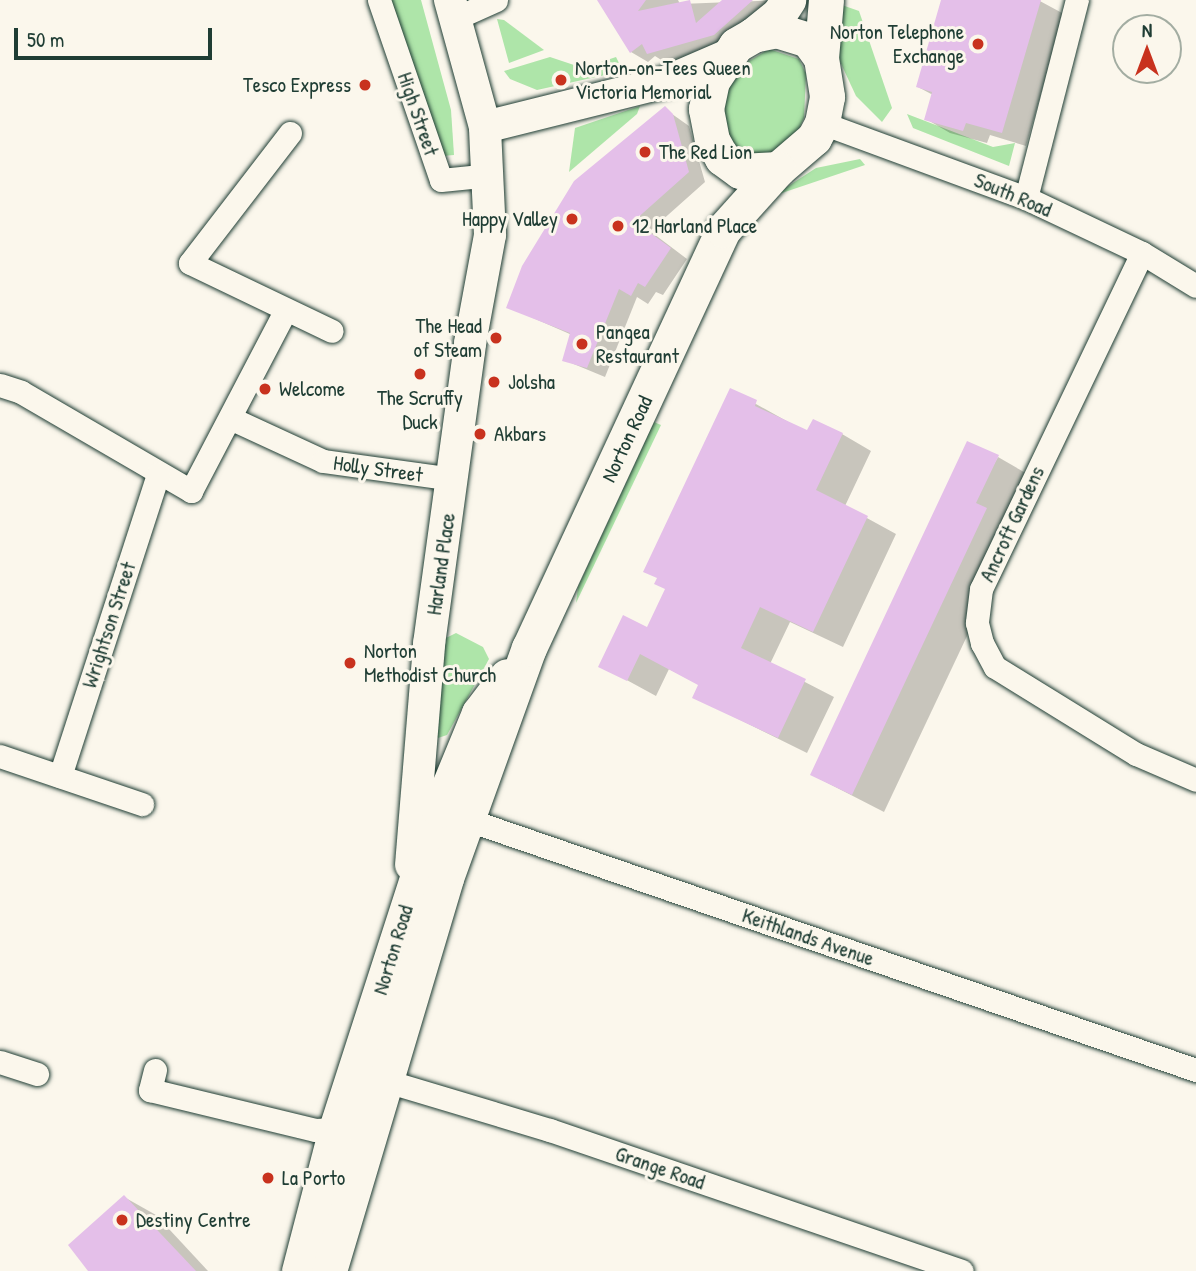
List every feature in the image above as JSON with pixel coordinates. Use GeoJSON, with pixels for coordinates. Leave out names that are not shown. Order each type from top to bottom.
{"type":"FeatureCollection","features":[{"type":"Feature","properties":{"kind":"main road"},"geometry":{"type":"LineString","coordinates":[[485,127],[666,82],[726,56],[779,14],[788,0]]}},
{"type":"Feature","properties":{"kind":"main road"},"geometry":{"type":"LineString","coordinates":[[726,56],[712,81],[706,109],[712,139],[722,158],[740,171],[758,174],[778,169],[814,138],[822,123],[827,97],[821,58],[826,0]]}},
{"type":"Feature","properties":{"kind":"main road"},"geometry":{"type":"LineString","coordinates":[[453,9],[485,127],[491,175]]}},
{"type":"Feature","properties":{"kind":"main road"},"geometry":{"type":"LineString","coordinates":[[753,35],[795,33],[808,40],[821,58]]}},
{"type":"Feature","properties":{"kind":"main road"},"geometry":{"type":"LineString","coordinates":[[666,82],[706,109]]}},
{"type":"Feature","properties":{"kind":"main road","name":"Norton Road"},"geometry":{"type":"LineString","coordinates":[[722,158],[723,230]]}},
{"type":"Feature","properties":{"kind":"main road","name":"Norton Road"},"geometry":{"type":"LineString","coordinates":[[329,1271],[404,911],[479,713],[529,648],[723,230],[778,169]]}},
{"type":"Feature","properties":{"kind":"main road","name":"Harland Place"},"geometry":{"type":"LineString","coordinates":[[442,811],[429,644],[470,343],[490,235],[491,175]]}},
{"type":"Feature","properties":{"kind":"main road","name":"Norton Road"},"geometry":{"type":"LineString","coordinates":[[299,1271],[336,1129],[369,1076],[442,811]]}},
{"type":"Feature","properties":{"kind":"street","name":"High Street"},"geometry":{"type":"LineString","coordinates":[[379,0],[441,180],[491,175]]}},
{"type":"Feature","properties":{"kind":"street"},"geometry":{"type":"LineString","coordinates":[[453,9],[496,0]]}},
{"type":"Feature","properties":{"kind":"street"},"geometry":{"type":"LineString","coordinates":[[1026,198],[1077,0]]}},
{"type":"Feature","properties":{"kind":"street","name":"South Road"},"geometry":{"type":"LineString","coordinates":[[822,123],[1026,198],[1142,253],[1196,286]]}},
{"type":"Feature","properties":{"kind":"street"},"geometry":{"type":"LineString","coordinates":[[290,133],[190,263],[285,311],[332,331]]}},
{"type":"Feature","properties":{"kind":"street","name":"Ancroft Gardens"},"geometry":{"type":"LineString","coordinates":[[1142,253],[981,589],[977,623],[982,643],[995,667],[1136,754],[1196,780]]}},
{"type":"Feature","properties":{"kind":"street"},"geometry":{"type":"LineString","coordinates":[[0,385],[21,392],[191,491],[285,311]]}},
{"type":"Feature","properties":{"kind":"street","name":"Holly Street"},"geometry":{"type":"LineString","coordinates":[[230,418],[323,461],[452,480]]}},
{"type":"Feature","properties":{"kind":"street","name":"Wrightson Street"},"geometry":{"type":"LineString","coordinates":[[60,776],[158,474]]}},
{"type":"Feature","properties":{"kind":"street"},"geometry":{"type":"LineString","coordinates":[[0,756],[142,804]]}},
{"type":"Feature","properties":{"kind":"street","name":"Keithlands Avenue"},"geometry":{"type":"LineString","coordinates":[[442,811],[1196,1070]]}},
{"type":"Feature","properties":{"kind":"street"},"geometry":{"type":"LineString","coordinates":[[0,1062],[37,1074]]}},
{"type":"Feature","properties":{"kind":"street"},"geometry":{"type":"LineString","coordinates":[[155,1070],[150,1090],[315,1130],[336,1129]]}},
{"type":"Feature","properties":{"kind":"street","name":"Grange Road"},"geometry":{"type":"LineString","coordinates":[[369,1076],[550,1130],[962,1271]]}},
{"type":"Feature","properties":{"kind":"green space"},"geometry":{"type":"Polygon","coordinates":[[[386,0],[421,0],[451,110],[454,155],[442,156],[386,0]]]}},
{"type":"Feature","properties":{"kind":"green space"},"geometry":{"type":"Polygon","coordinates":[[[839,4],[859,11],[892,108],[882,122],[856,96],[837,55],[839,4]]]}},
{"type":"Feature","properties":{"kind":"green space"},"geometry":{"type":"Polygon","coordinates":[[[497,19],[504,20],[544,50],[509,63],[497,19]]]}},
{"type":"Feature","properties":{"kind":"green space"},"geometry":{"type":"Polygon","coordinates":[[[769,49],[799,59],[806,74],[804,118],[796,135],[767,156],[748,155],[733,145],[724,129],[723,104],[730,80],[741,66],[769,49]]]}},
{"type":"Feature","properties":{"kind":"green space"},"geometry":{"type":"Polygon","coordinates":[[[550,57],[583,68],[616,57],[623,71],[537,90],[510,79],[504,71],[550,57]]]}},
{"type":"Feature","properties":{"kind":"green space"},"geometry":{"type":"Polygon","coordinates":[[[640,106],[637,114],[569,172],[575,128],[640,106]]]}},
{"type":"Feature","properties":{"kind":"green space"},"geometry":{"type":"Polygon","coordinates":[[[907,114],[993,147],[1015,143],[1009,166],[913,128],[907,114]]]}},
{"type":"Feature","properties":{"kind":"green space"},"geometry":{"type":"Polygon","coordinates":[[[860,159],[865,165],[773,196],[816,168],[860,159]]]}},
{"type":"Feature","properties":{"kind":"green space"},"geometry":{"type":"Polygon","coordinates":[[[654,422],[661,425],[576,603],[578,587],[654,422]]]}},
{"type":"Feature","properties":{"kind":"green space"},"geometry":{"type":"Polygon","coordinates":[[[456,633],[483,647],[489,659],[447,735],[438,738],[434,734],[442,640],[456,633]]]}},
{"type":"Feature","properties":{"kind":"building"},"geometry":{"type":"Polygon","coordinates":[[[597,0],[646,0],[638,11],[690,0],[696,23],[722,0],[753,0],[714,35],[647,54],[642,44],[630,53],[597,0]]]}},
{"type":"Feature","properties":{"kind":"building","name":"Norton Telephone Exchange"},"geometry":{"type":"Polygon","coordinates":[[[941,0],[1041,0],[1002,133],[966,123],[963,131],[924,120],[932,92],[916,87],[941,0]]]}},
{"type":"Feature","properties":{"kind":"building"},"geometry":{"type":"Polygon","coordinates":[[[665,106],[673,114],[689,172],[634,221],[671,248],[645,287],[638,283],[631,296],[619,289],[587,368],[562,361],[570,333],[506,308],[522,266],[574,181],[665,106]]]}},
{"type":"Feature","properties":{"kind":"building"},"geometry":{"type":"Polygon","coordinates":[[[730,388],[757,400],[755,406],[807,430],[813,419],[843,433],[816,490],[868,516],[813,632],[760,607],[741,648],[806,679],[778,738],[692,698],[698,685],[640,654],[627,681],[598,667],[623,615],[647,627],[665,589],[654,584],[657,578],[643,572],[730,388]]]}},
{"type":"Feature","properties":{"kind":"building"},"geometry":{"type":"Polygon","coordinates":[[[967,441],[999,455],[976,503],[987,508],[852,795],[810,775],[967,441]]]}},
{"type":"Feature","properties":{"kind":"building","name":"Destiny Centre"},"geometry":{"type":"Polygon","coordinates":[[[124,1195],[196,1271],[88,1271],[68,1245],[124,1195]]]}},
{"type":"Feature","properties":{"kind":"place","name":"Norton Telephone Exchange"},"geometry":{"type":"Point","coordinates":[978,44]}},
{"type":"Feature","properties":{"kind":"place","name":"Norton-on-Tees Queen Victoria Memorial"},"geometry":{"type":"Point","coordinates":[561,80]}},
{"type":"Feature","properties":{"kind":"place","name":"Tesco Express"},"geometry":{"type":"Point","coordinates":[365,85]}},
{"type":"Feature","properties":{"kind":"place","name":"The Red Lion"},"geometry":{"type":"Point","coordinates":[645,152]}},
{"type":"Feature","properties":{"kind":"place","name":"Happy Valley"},"geometry":{"type":"Point","coordinates":[572,219]}},
{"type":"Feature","properties":{"kind":"place","name":"12 Harland Place"},"geometry":{"type":"Point","coordinates":[618,226]}},
{"type":"Feature","properties":{"kind":"place","name":"The Head of Steam"},"geometry":{"type":"Point","coordinates":[496,338]}},
{"type":"Feature","properties":{"kind":"place","name":"Pangea Restaurant"},"geometry":{"type":"Point","coordinates":[582,344]}},
{"type":"Feature","properties":{"kind":"place","name":"The Scruffy Duck"},"geometry":{"type":"Point","coordinates":[420,374]}},
{"type":"Feature","properties":{"kind":"place","name":"Jolsha"},"geometry":{"type":"Point","coordinates":[494,382]}},
{"type":"Feature","properties":{"kind":"place","name":"Welcome"},"geometry":{"type":"Point","coordinates":[265,389]}},
{"type":"Feature","properties":{"kind":"place","name":"Akbars"},"geometry":{"type":"Point","coordinates":[480,434]}},
{"type":"Feature","properties":{"kind":"place","name":"Norton Methodist Church"},"geometry":{"type":"Point","coordinates":[350,663]}},
{"type":"Feature","properties":{"kind":"place","name":"La Porto"},"geometry":{"type":"Point","coordinates":[268,1178]}},
{"type":"Feature","properties":{"kind":"place","name":"Destiny Centre"},"geometry":{"type":"Point","coordinates":[122,1220]}}]}
